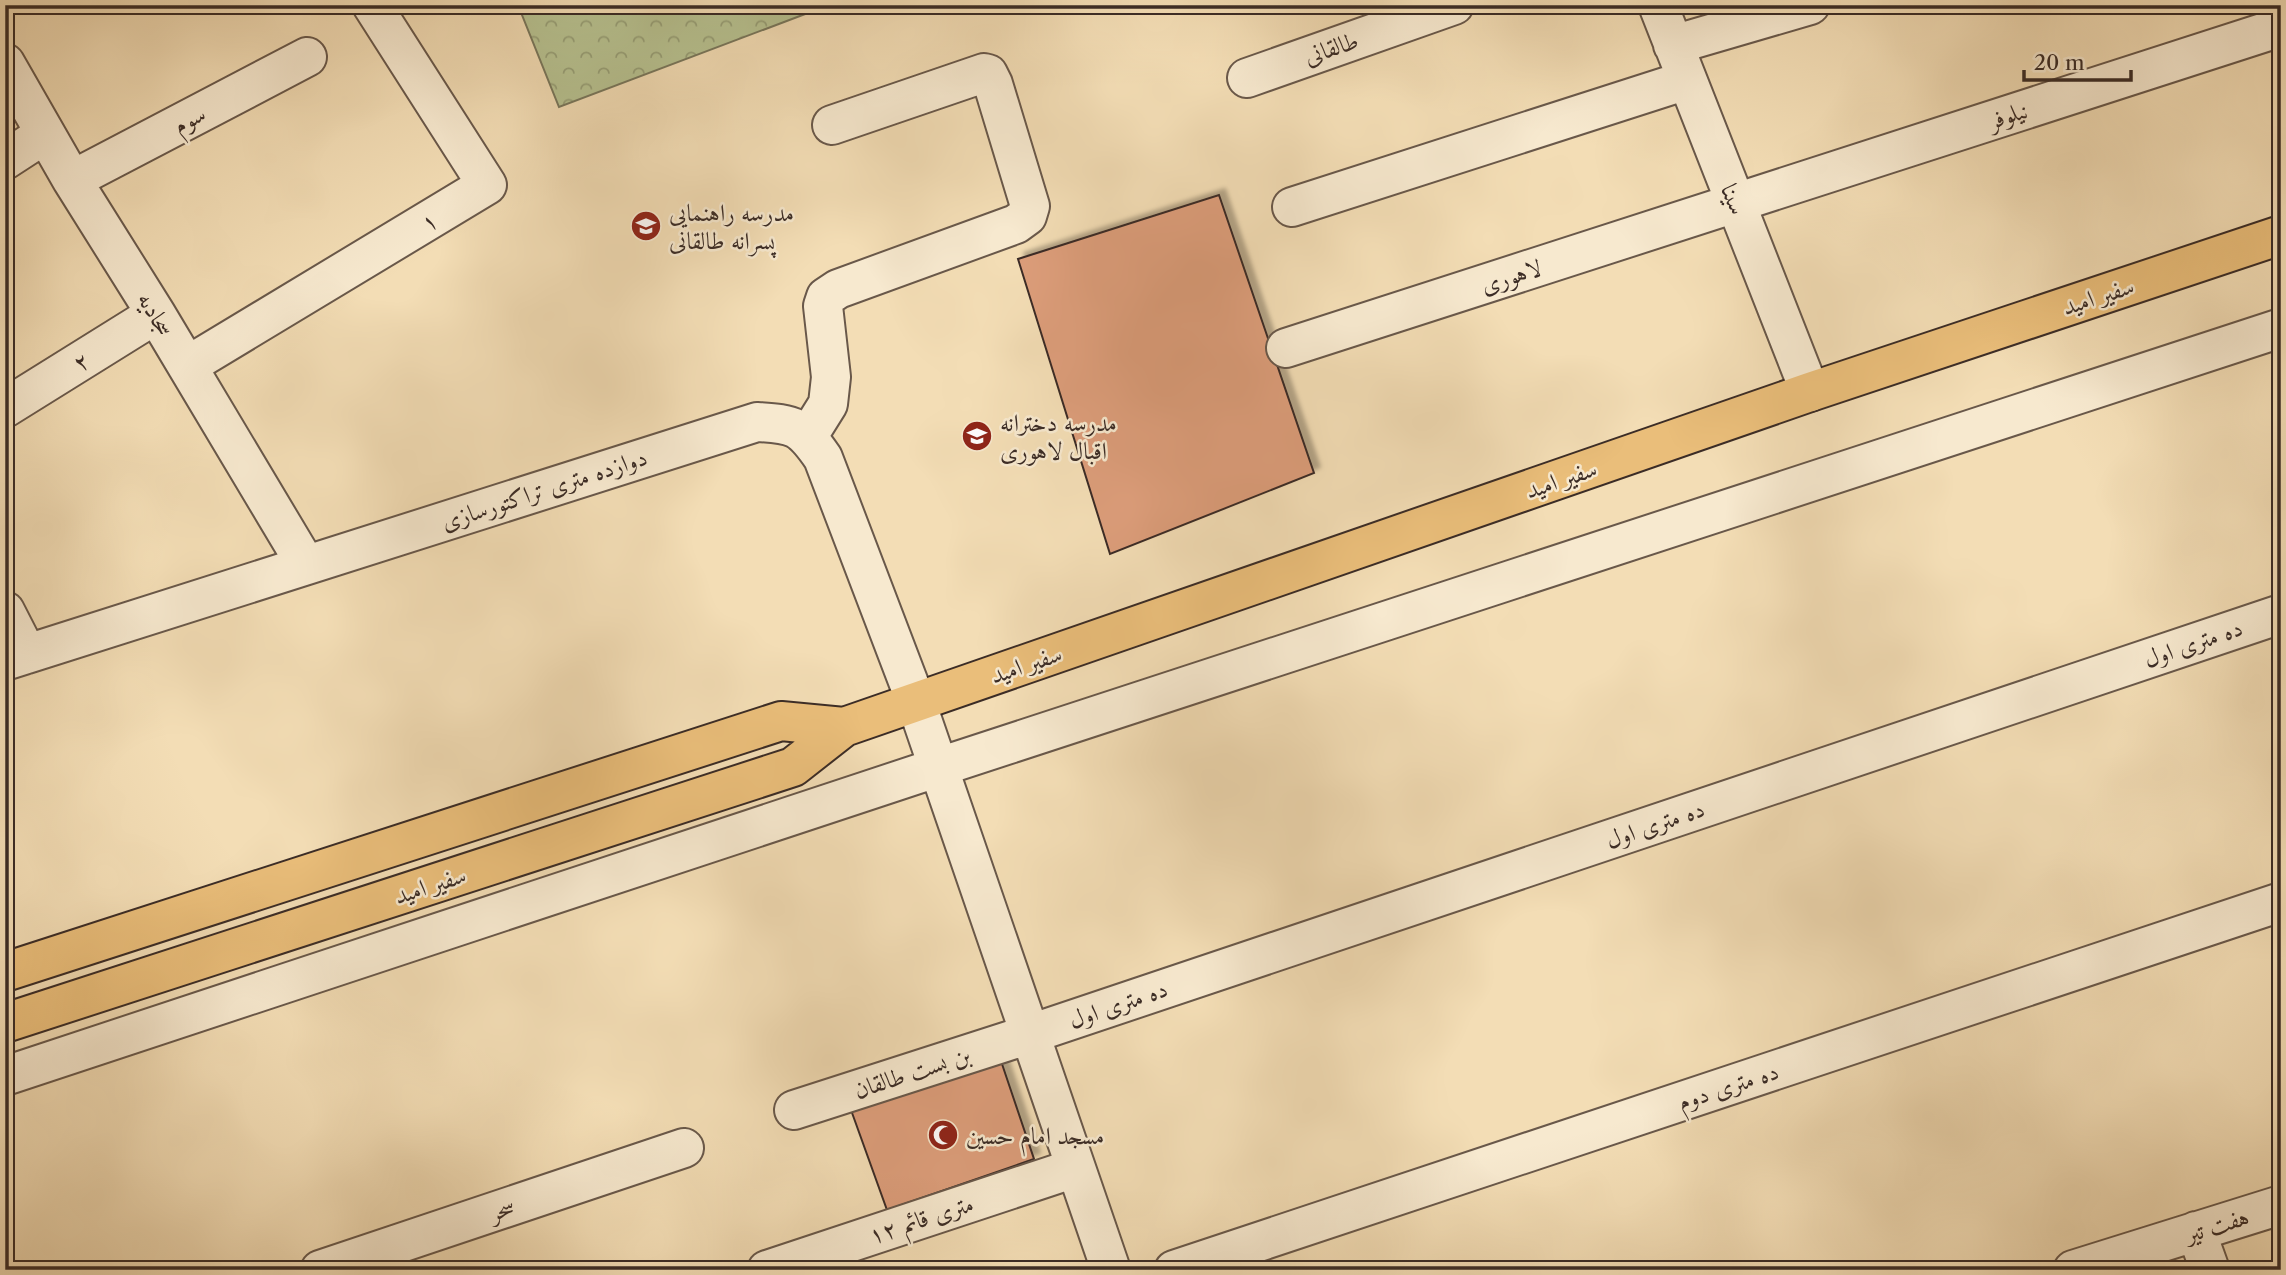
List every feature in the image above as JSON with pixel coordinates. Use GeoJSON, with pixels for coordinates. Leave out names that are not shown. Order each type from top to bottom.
{"type":"FeatureCollection","features":[{"type":"Feature","properties":{"kind":"main road","name":"سفیر امید"},"geometry":{"type":"LineString","coordinates":[[5,1023],[793,767],[844,727],[1810,392],[2281,235]]}},
{"type":"Feature","properties":{"kind":"main road","name":"سفیر امید"},"geometry":{"type":"LineString","coordinates":[[5,972],[782,721],[844,727]]}},
{"type":"Feature","properties":{"kind":"street","name":"‍۱"},"geometry":{"type":"LineString","coordinates":[[187,366],[487,186],[372,5]]}},
{"type":"Feature","properties":{"kind":"street","name":"طالقانی"},"geometry":{"type":"LineString","coordinates":[[1247,78],[1454,5]]}},
{"type":"Feature","properties":{"kind":"street","name":"سینا"},"geometry":{"type":"LineString","coordinates":[[1658,5],[1810,392]]}},
{"type":"Feature","properties":{"kind":"street"},"geometry":{"type":"LineString","coordinates":[[1673,45],[1810,5]]}},
{"type":"Feature","properties":{"kind":"street","name":"نیلوفر"},"geometry":{"type":"LineString","coordinates":[[1736,203],[2281,27]]}},
{"type":"Feature","properties":{"kind":"street","name":"سوم"},"geometry":{"type":"LineString","coordinates":[[72,180],[307,57]]}},
{"type":"Feature","properties":{"kind":"street","name":"سجادیه"},"geometry":{"type":"LineString","coordinates":[[5,63],[72,180],[156,314],[306,565]]}},
{"type":"Feature","properties":{"kind":"street"},"geometry":{"type":"LineString","coordinates":[[832,125],[984,73],[988,74],[1030,206],[1027,216],[1016,224],[838,289],[826,297],[823,306],[831,377],[828,404],[808,436],[823,458],[916,702],[1111,1270]]}},
{"type":"Feature","properties":{"kind":"street"},"geometry":{"type":"LineString","coordinates":[[1292,206],[1687,80]]}},
{"type":"Feature","properties":{"kind":"street"},"geometry":{"type":"LineString","coordinates":[[5,160],[46,134]]}},
{"type":"Feature","properties":{"kind":"street","name":"لاهوری"},"geometry":{"type":"LineString","coordinates":[[1286,348],[1736,203]]}},
{"type":"Feature","properties":{"kind":"street","name":"۲"},"geometry":{"type":"LineString","coordinates":[[5,408],[156,314]]}},
{"type":"Feature","properties":{"kind":"street"},"geometry":{"type":"LineString","coordinates":[[5,1076],[2281,328]]}},
{"type":"Feature","properties":{"kind":"street","name":"دوازده متری تراکتورسازی"},"geometry":{"type":"LineString","coordinates":[[16,658],[757,422],[786,423],[808,436]]}},
{"type":"Feature","properties":{"kind":"street"},"geometry":{"type":"LineString","coordinates":[[5,611],[16,658]]}},
{"type":"Feature","properties":{"kind":"street","name":"ده متری اول"},"geometry":{"type":"LineString","coordinates":[[1030,1034],[2281,614]]}},
{"type":"Feature","properties":{"kind":"street","name":"ده متری دوم"},"geometry":{"type":"LineString","coordinates":[[1174,1270],[2281,902]]}},
{"type":"Feature","properties":{"kind":"street","name":"بن بست طالقان"},"geometry":{"type":"LineString","coordinates":[[794,1110],[1030,1034]]}},
{"type":"Feature","properties":{"kind":"street","name":"سحر"},"geometry":{"type":"LineString","coordinates":[[320,1270],[684,1149]]}},
{"type":"Feature","properties":{"kind":"street","name":"۱۲ متری قائم"},"geometry":{"type":"LineString","coordinates":[[767,1270],[861,1255],[1075,1168]]}},
{"type":"Feature","properties":{"kind":"street","name":"هفت تیر"},"geometry":{"type":"LineString","coordinates":[[2073,1270],[2281,1205]]}},
{"type":"Feature","properties":{"kind":"street"},"geometry":{"type":"LineString","coordinates":[[2196,1231],[2210,1270]]}},
{"type":"Feature","properties":{"kind":"green space"},"geometry":{"type":"Polygon","coordinates":[[[518,5],[829,5],[559,107],[518,5]]]}},
{"type":"Feature","properties":{"kind":"building"},"geometry":{"type":"Polygon","coordinates":[[[1219,195],[1314,473],[1110,554],[1018,259],[1219,195]]]}},
{"type":"Feature","properties":{"kind":"building","name":"مسجد امام حسین"},"geometry":{"type":"Polygon","coordinates":[[[1001,1061],[1034,1159],[887,1210],[851,1110],[1001,1061]]]}},
{"type":"Feature","properties":{"kind":"place","name":"مدرسه راهنمایی پسرانه طالقانی"},"geometry":{"type":"Point","coordinates":[646,226]}},
{"type":"Feature","properties":{"kind":"place","name":"مدرسه دخترانه اقبال لاهوری"},"geometry":{"type":"Point","coordinates":[977,436]}},
{"type":"Feature","properties":{"kind":"place","name":"مسجد امام حسین"},"geometry":{"type":"Point","coordinates":[943,1135]}}]}
